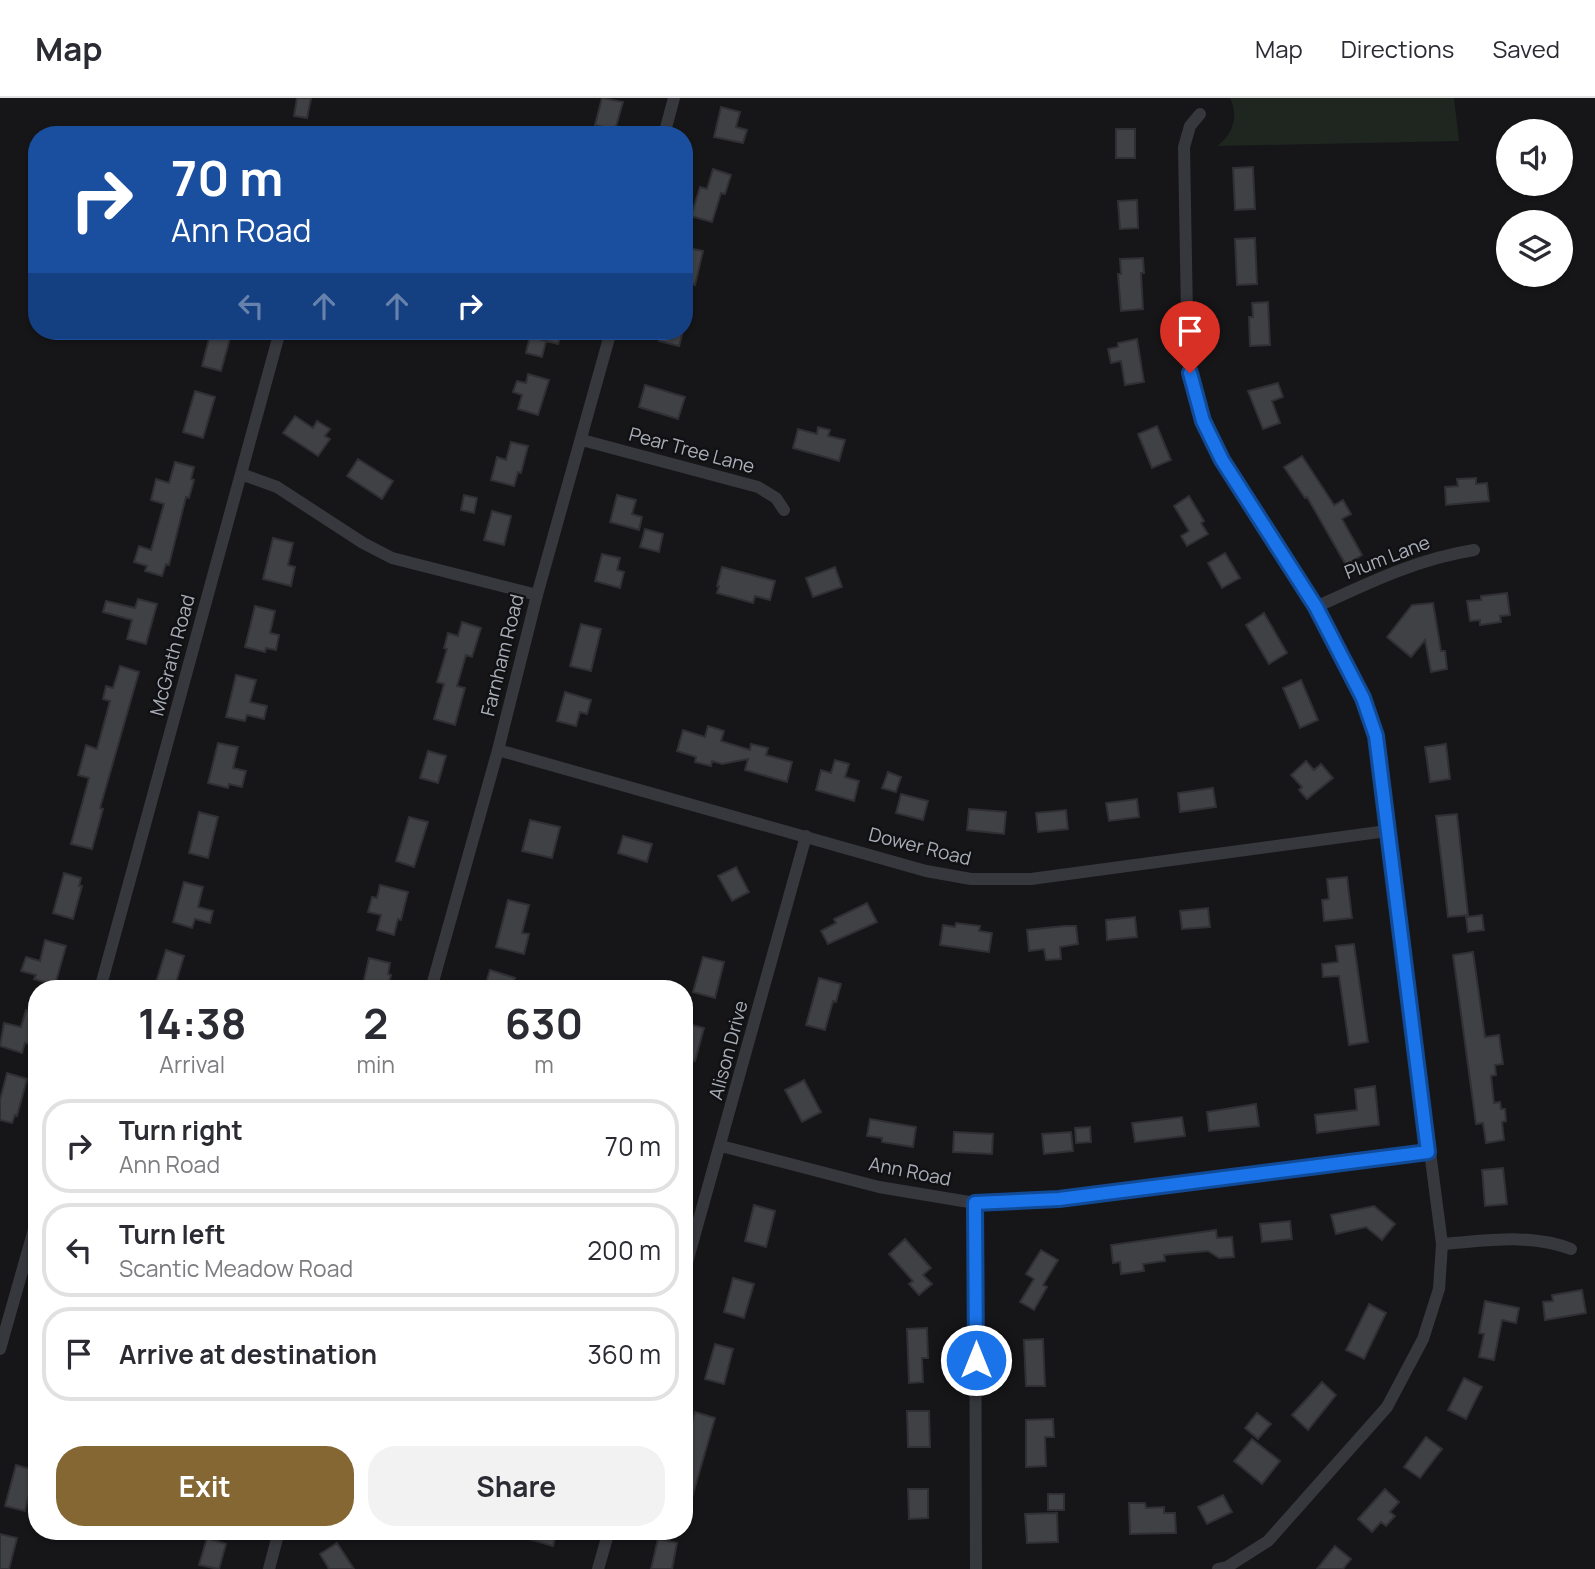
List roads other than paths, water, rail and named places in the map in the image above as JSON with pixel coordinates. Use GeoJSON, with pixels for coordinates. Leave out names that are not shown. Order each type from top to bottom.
{"type":"FeatureCollection","features":[{"type":"Feature","properties":{"kind":"street"},"geometry":{"type":"LineString","coordinates":[[666,126],[674,98]]}},
{"type":"Feature","properties":{"kind":"street"},"geometry":{"type":"LineString","coordinates":[[1200,114],[1190,126],[1184,147],[1186,316],[1190,373],[1203,421],[1222,460],[1316,607],[1363,698],[1376,736],[1442,1244],[1439,1290],[1423,1339],[1387,1407],[1268,1541],[1227,1567],[1219,1569]]}},
{"type":"Feature","properties":{"kind":"street","name":"McGrath Road"},"geometry":{"type":"LineString","coordinates":[[102,980],[278,340]]}},
{"type":"Feature","properties":{"kind":"street","name":"Farnham Road"},"geometry":{"type":"LineString","coordinates":[[434,980],[609,340]]}},
{"type":"Feature","properties":{"kind":"street","name":"Pear Tree Lane"},"geometry":{"type":"LineString","coordinates":[[582,440],[758,487],[776,498],[784,510]]}},
{"type":"Feature","properties":{"kind":"street"},"geometry":{"type":"LineString","coordinates":[[241,474],[277,487],[363,543],[392,558],[537,595]]}},
{"type":"Feature","properties":{"kind":"street","name":"Plum Lane"},"geometry":{"type":"LineString","coordinates":[[1316,607],[1383,576],[1440,556],[1474,550]]}},
{"type":"Feature","properties":{"kind":"street","name":"Dower Road"},"geometry":{"type":"LineString","coordinates":[[498,750],[926,871],[971,879],[1031,879],[1387,831]]}},
{"type":"Feature","properties":{"kind":"street","name":"Alison Drive"},"geometry":{"type":"LineString","coordinates":[[693,1242],[806,836]]}},
{"type":"Feature","properties":{"kind":"street","name":"Ann Road"},"geometry":{"type":"LineString","coordinates":[[721,1146],[879,1187],[975,1203],[1059,1199],[1428,1152]]}},
{"type":"Feature","properties":{"kind":"street"},"geometry":{"type":"LineString","coordinates":[[975,1203],[976,1569]]}},
{"type":"Feature","properties":{"kind":"street"},"geometry":{"type":"LineString","coordinates":[[1442,1244],[1527,1239],[1552,1241],[1571,1249]]}},
{"type":"Feature","properties":{"kind":"street"},"geometry":{"type":"LineString","coordinates":[[0,1349],[28,1272]]}},
{"type":"Feature","properties":{"kind":"street"},"geometry":{"type":"LineString","coordinates":[[269,1569],[277,1540]]}},
{"type":"Feature","properties":{"kind":"street"},"geometry":{"type":"LineString","coordinates":[[598,1569],[606,1540]]}}]}
